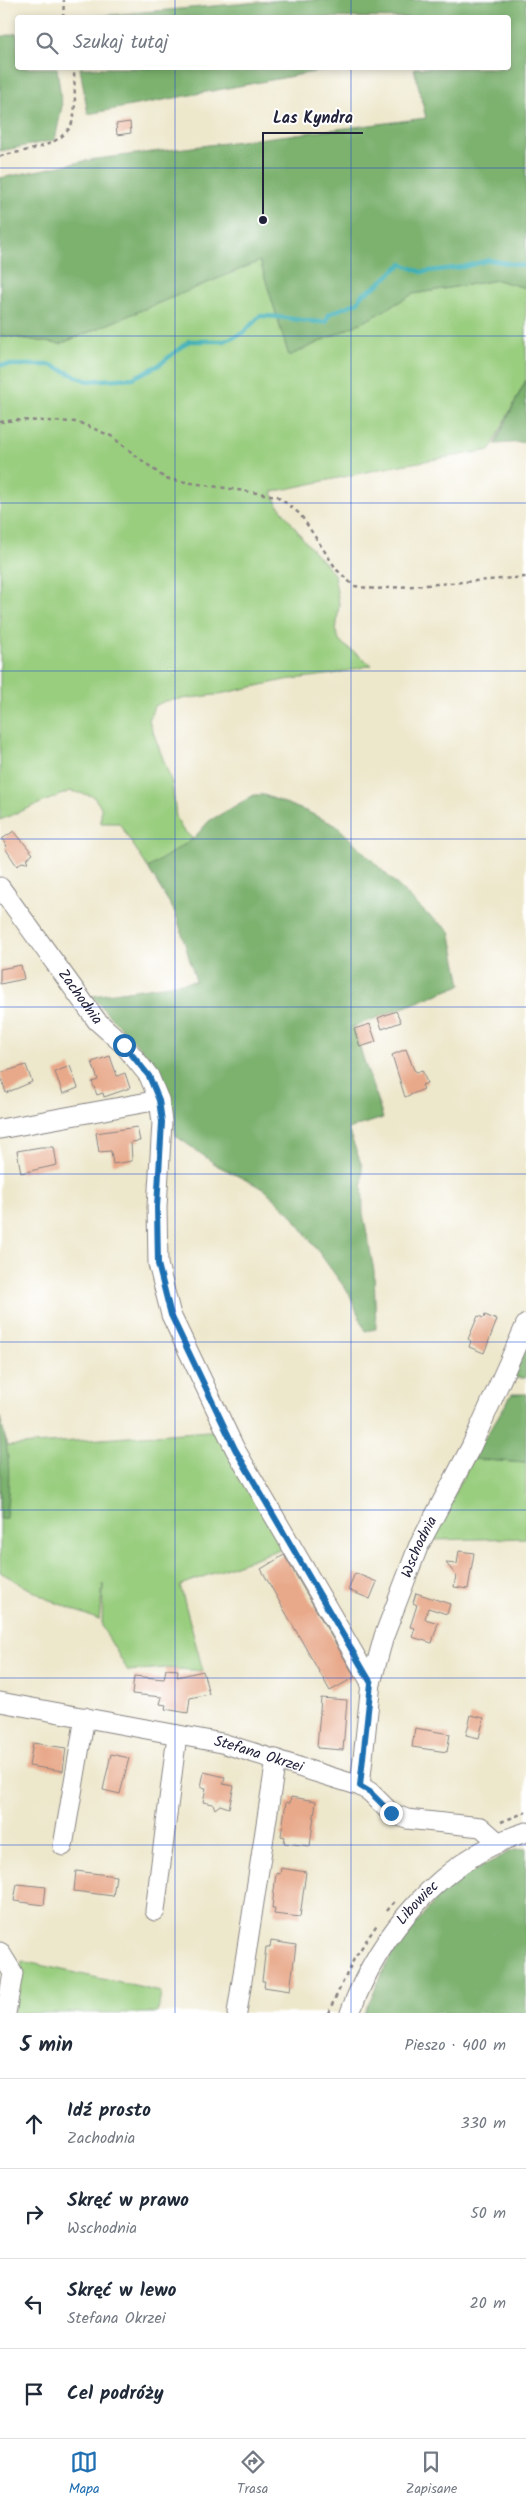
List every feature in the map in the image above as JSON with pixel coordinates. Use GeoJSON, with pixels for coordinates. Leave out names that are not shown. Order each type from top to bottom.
{"type":"FeatureCollection","features":[{"type":"Feature","properties":{"kind":"street","name":"Zachodnia"},"geometry":{"type":"LineString","coordinates":[[0,886],[97,1021],[124,1045],[149,1076],[159,1100],[162,1122],[157,1207],[158,1264],[171,1315],[235,1449],[371,1683]]}},
{"type":"Feature","properties":{"kind":"street"},"geometry":{"type":"LineString","coordinates":[[0,1129],[159,1100]]}},
{"type":"Feature","properties":{"kind":"street","name":"Wschodnia"},"geometry":{"type":"LineString","coordinates":[[360,1786],[371,1683],[384,1636],[418,1547],[471,1447],[526,1324]]}},
{"type":"Feature","properties":{"kind":"street","name":"Stefana Okrzei"},"geometry":{"type":"LineString","coordinates":[[0,1702],[222,1743],[360,1786],[370,1792],[391,1813],[407,1819],[481,1827],[499,1843]]}},
{"type":"Feature","properties":{"kind":"street"},"geometry":{"type":"LineString","coordinates":[[63,1846],[85,1717]]}},
{"type":"Feature","properties":{"kind":"street"},"geometry":{"type":"LineString","coordinates":[[154,1910],[177,1735]]}},
{"type":"Feature","properties":{"kind":"street"},"geometry":{"type":"LineString","coordinates":[[237,2013],[276,1759]]}},
{"type":"Feature","properties":{"kind":"street","name":"Libowiec"},"geometry":{"type":"LineString","coordinates":[[350,2013],[361,1984],[384,1943],[417,1904],[455,1868],[499,1843],[526,1832]]}},
{"type":"Feature","properties":{"kind":"street"},"geometry":{"type":"LineString","coordinates":[[0,1952],[13,1973],[6,2013]]}},
{"type":"Feature","properties":{"kind":"path"},"geometry":{"type":"LineString","coordinates":[[63,15],[64,0]]}},
{"type":"Feature","properties":{"kind":"path"},"geometry":{"type":"LineString","coordinates":[[0,156],[46,145],[67,134],[74,116],[74,70]]}},
{"type":"Feature","properties":{"kind":"path"},"geometry":{"type":"LineString","coordinates":[[0,422],[15,420],[78,422],[111,436],[166,479],[278,496],[300,514],[337,570],[354,586],[375,589],[526,577]]}},
{"type":"Feature","properties":{"kind":"green space"},"geometry":{"type":"Polygon","coordinates":[[[282,0],[526,0],[526,288],[497,280],[413,294],[369,319],[289,356],[260,261],[60,344],[0,335],[0,178],[96,159],[426,118],[414,70],[511,70],[511,15],[110,15],[282,0]]]}},
{"type":"Feature","properties":{"kind":"green space"},"geometry":{"type":"Polygon","coordinates":[[[15,33],[15,70],[57,70],[62,106],[55,140],[0,151],[0,37],[15,33]]]}},
{"type":"Feature","properties":{"kind":"green space"},"geometry":{"type":"Polygon","coordinates":[[[80,70],[325,70],[88,114],[80,70]]]}},
{"type":"Feature","properties":{"kind":"green space"},"geometry":{"type":"Polygon","coordinates":[[[260,261],[289,356],[369,319],[413,294],[497,280],[526,288],[526,380],[490,450],[395,466],[272,492],[276,502],[304,540],[334,574],[339,604],[336,632],[340,642],[372,665],[334,674],[285,680],[215,695],[165,701],[154,706],[149,721],[172,783],[176,817],[182,829],[193,839],[148,868],[119,823],[101,823],[101,807],[93,796],[70,791],[0,820],[0,335],[60,344],[260,261]]]}},
{"type":"Feature","properties":{"kind":"green space"},"geometry":{"type":"Polygon","coordinates":[[[526,380],[526,442],[495,444],[526,380]]]}},
{"type":"Feature","properties":{"kind":"green space"},"geometry":{"type":"Polygon","coordinates":[[[254,795],[264,795],[308,812],[337,826],[427,914],[450,931],[461,985],[353,1027],[383,1118],[348,1129],[362,1166],[363,1213],[374,1271],[376,1329],[365,1331],[350,1295],[291,1214],[264,1189],[218,1166],[176,1136],[166,1095],[153,1066],[141,1049],[93,996],[196,981],[176,914],[148,868],[193,839],[209,821],[254,795]]]}},
{"type":"Feature","properties":{"kind":"green space"},"geometry":{"type":"Polygon","coordinates":[[[526,1345],[526,1378],[513,1378],[526,1345]]]}},
{"type":"Feature","properties":{"kind":"green space"},"geometry":{"type":"Polygon","coordinates":[[[512,1394],[526,1394],[526,1463],[472,1459],[512,1394]]]}},
{"type":"Feature","properties":{"kind":"green space"},"geometry":{"type":"Polygon","coordinates":[[[0,1417],[8,1456],[9,1478],[6,1518],[0,1519],[0,1417]]]}},
{"type":"Feature","properties":{"kind":"green space"},"geometry":{"type":"Polygon","coordinates":[[[0,1423],[8,1446],[222,1430],[286,1547],[180,1585],[203,1671],[165,1668],[128,1671],[102,1627],[103,1584],[99,1620],[47,1599],[0,1572],[0,1423]]]}},
{"type":"Feature","properties":{"kind":"green space"},"geometry":{"type":"Polygon","coordinates":[[[472,1459],[526,1463],[526,1538],[431,1540],[472,1459]]]}},
{"type":"Feature","properties":{"kind":"green space"},"geometry":{"type":"Polygon","coordinates":[[[526,1848],[526,2013],[364,2013],[393,1951],[448,1885],[511,1851],[526,1848]]]}},
{"type":"Feature","properties":{"kind":"green space"},"geometry":{"type":"Polygon","coordinates":[[[22,1961],[161,1992],[158,2013],[13,2013],[22,1961]]]}},
{"type":"Feature","properties":{"kind":"building"},"geometry":{"type":"Polygon","coordinates":[[[130,122],[131,133],[117,135],[116,124],[130,122]]]}},
{"type":"Feature","properties":{"kind":"building"},"geometry":{"type":"Polygon","coordinates":[[[14,831],[33,854],[28,858],[27,863],[22,862],[17,866],[5,848],[7,846],[2,839],[14,831]]]}},
{"type":"Feature","properties":{"kind":"building"},"geometry":{"type":"Polygon","coordinates":[[[21,965],[24,979],[0,984],[0,969],[21,965]]]}},
{"type":"Feature","properties":{"kind":"building"},"geometry":{"type":"Polygon","coordinates":[[[396,1011],[401,1022],[382,1029],[378,1018],[396,1011]]]}},
{"type":"Feature","properties":{"kind":"building"},"geometry":{"type":"Polygon","coordinates":[[[370,1024],[376,1042],[360,1047],[354,1029],[370,1024]]]}},
{"type":"Feature","properties":{"kind":"building"},"geometry":{"type":"Polygon","coordinates":[[[406,1049],[414,1070],[417,1072],[422,1070],[427,1083],[422,1085],[424,1089],[405,1097],[392,1055],[406,1049]]]}},
{"type":"Feature","properties":{"kind":"building"},"geometry":{"type":"Polygon","coordinates":[[[110,1056],[117,1076],[125,1073],[130,1088],[104,1097],[103,1093],[97,1095],[92,1082],[98,1080],[92,1062],[110,1056]]]}},
{"type":"Feature","properties":{"kind":"building"},"geometry":{"type":"Polygon","coordinates":[[[26,1065],[32,1082],[6,1093],[0,1073],[26,1065]]]}},
{"type":"Feature","properties":{"kind":"building"},"geometry":{"type":"Polygon","coordinates":[[[70,1066],[78,1088],[63,1094],[55,1072],[70,1066]]]}},
{"type":"Feature","properties":{"kind":"building"},"geometry":{"type":"Polygon","coordinates":[[[137,1127],[140,1141],[131,1142],[132,1161],[113,1164],[111,1151],[99,1152],[96,1133],[137,1127]]]}},
{"type":"Feature","properties":{"kind":"building"},"geometry":{"type":"Polygon","coordinates":[[[54,1147],[57,1165],[21,1173],[17,1151],[54,1147]]]}},
{"type":"Feature","properties":{"kind":"building"},"geometry":{"type":"Polygon","coordinates":[[[485,1315],[497,1320],[484,1353],[469,1347],[471,1341],[468,1339],[478,1316],[484,1318],[485,1315]]]}},
{"type":"Feature","properties":{"kind":"building"},"geometry":{"type":"Polygon","coordinates":[[[459,1551],[474,1553],[468,1589],[454,1587],[456,1575],[446,1563],[457,1564],[459,1551]]]}},
{"type":"Feature","properties":{"kind":"building"},"geometry":{"type":"Polygon","coordinates":[[[284,1555],[355,1677],[330,1691],[261,1569],[284,1555]]]}},
{"type":"Feature","properties":{"kind":"building"},"geometry":{"type":"Polygon","coordinates":[[[355,1573],[377,1582],[370,1599],[348,1590],[355,1573]]]}},
{"type":"Feature","properties":{"kind":"building"},"geometry":{"type":"Polygon","coordinates":[[[416,1593],[450,1604],[447,1614],[428,1608],[425,1619],[438,1623],[432,1643],[412,1637],[415,1628],[410,1627],[417,1605],[413,1603],[416,1593]]]}},
{"type":"Feature","properties":{"kind":"building"},"geometry":{"type":"Polygon","coordinates":[[[166,1669],[178,1670],[177,1677],[203,1671],[209,1694],[190,1698],[188,1713],[165,1709],[166,1705],[160,1704],[162,1697],[132,1694],[134,1676],[164,1679],[166,1669]]]}},
{"type":"Feature","properties":{"kind":"building"},"geometry":{"type":"Polygon","coordinates":[[[321,1698],[347,1700],[343,1750],[317,1748],[321,1698]]]}},
{"type":"Feature","properties":{"kind":"building"},"geometry":{"type":"Polygon","coordinates":[[[471,1715],[484,1718],[479,1738],[466,1735],[471,1715]]]}},
{"type":"Feature","properties":{"kind":"building"},"geometry":{"type":"Polygon","coordinates":[[[415,1728],[450,1734],[447,1752],[412,1747],[415,1728]]]}},
{"type":"Feature","properties":{"kind":"building"},"geometry":{"type":"Polygon","coordinates":[[[33,1743],[66,1748],[63,1771],[29,1766],[33,1743]]]}},
{"type":"Feature","properties":{"kind":"building"},"geometry":{"type":"Polygon","coordinates":[[[111,1754],[129,1758],[120,1794],[103,1790],[111,1754]]]}},
{"type":"Feature","properties":{"kind":"building"},"geometry":{"type":"Polygon","coordinates":[[[204,1772],[225,1777],[223,1784],[234,1786],[229,1808],[220,1805],[215,1809],[213,1804],[203,1802],[206,1788],[201,1787],[204,1772]]]}},
{"type":"Feature","properties":{"kind":"building"},"geometry":{"type":"Polygon","coordinates":[[[291,1797],[316,1801],[310,1846],[284,1843],[285,1837],[281,1836],[286,1802],[290,1803],[291,1797]]]}},
{"type":"Feature","properties":{"kind":"building"},"geometry":{"type":"Polygon","coordinates":[[[281,1868],[306,1872],[300,1917],[274,1914],[275,1908],[272,1908],[276,1873],[280,1874],[281,1868]]]}},
{"type":"Feature","properties":{"kind":"building"},"geometry":{"type":"Polygon","coordinates":[[[76,1871],[116,1876],[113,1896],[74,1891],[76,1871]]]}},
{"type":"Feature","properties":{"kind":"building"},"geometry":{"type":"Polygon","coordinates":[[[17,1884],[46,1887],[44,1905],[14,1901],[17,1884]]]}},
{"type":"Feature","properties":{"kind":"building"},"geometry":{"type":"Polygon","coordinates":[[[271,1941],[296,1945],[290,1991],[264,1987],[265,1981],[262,1981],[266,1947],[270,1947],[271,1941]]]}},
{"type":"Feature","properties":{"kind":"waterway"},"geometry":{"type":"LineString","coordinates":[[0,365],[51,365],[87,381],[133,378],[159,365],[189,341],[224,341],[243,333],[260,316],[326,322],[329,314],[358,302],[362,294],[378,285],[402,264],[421,272],[463,267],[489,260],[526,266]]}},
{"type":"Feature","properties":{"kind":"place","name":"Las Kyndra"},"geometry":{"type":"Point","coordinates":[263,220]}},
{"type":"Feature","properties":{"kind":"route"},"geometry":{"type":"LineString","coordinates":[[124,1045],[149,1076],[159,1100],[162,1122],[157,1207],[158,1264],[171,1315],[235,1449],[371,1683],[360,1786],[370,1792],[391,1813]]}}]}
